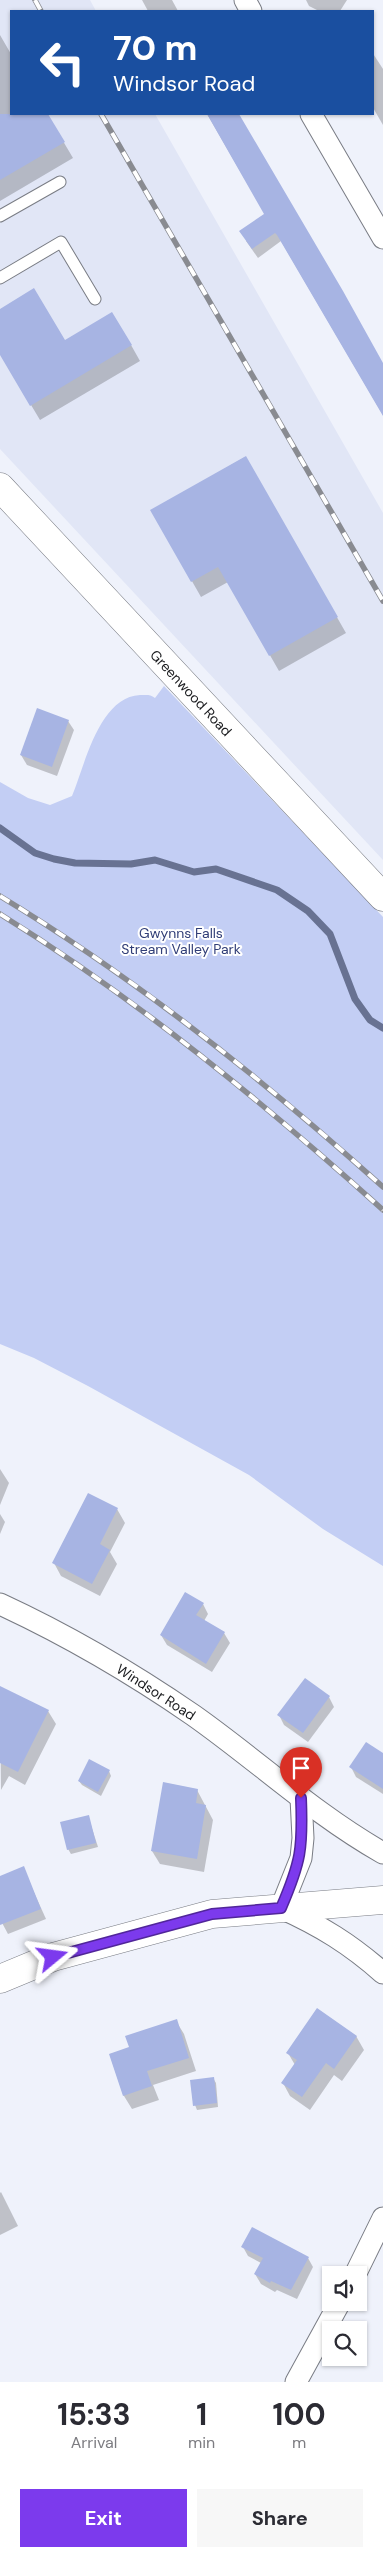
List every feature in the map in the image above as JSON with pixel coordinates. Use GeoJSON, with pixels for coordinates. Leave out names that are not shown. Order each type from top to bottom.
{"type":"FeatureCollection","features":[{"type":"Feature","properties":{"kind":"street"},"geometry":{"type":"LineString","coordinates":[[312,115],[383,238]]}},
{"type":"Feature","properties":{"kind":"street","name":"Greenwood Road"},"geometry":{"type":"LineString","coordinates":[[0,488],[383,898]]}},
{"type":"Feature","properties":{"kind":"street","name":"Windsor Road"},"geometry":{"type":"LineString","coordinates":[[0,1604],[132,1675],[194,1716],[301,1798],[362,1841],[383,1853]]}},
{"type":"Feature","properties":{"kind":"street"},"geometry":{"type":"LineString","coordinates":[[281,1908],[301,1858],[303,1838],[301,1798]]}},
{"type":"Feature","properties":{"kind":"street"},"geometry":{"type":"LineString","coordinates":[[0,1979],[53,1957],[212,1914],[383,1900]]}},
{"type":"Feature","properties":{"kind":"street"},"geometry":{"type":"LineString","coordinates":[[281,1908],[320,1926],[343,1940],[383,1973]]}},
{"type":"Feature","properties":{"kind":"street"},"geometry":{"type":"LineString","coordinates":[[359,2266],[383,2218]]}},
{"type":"Feature","properties":{"kind":"street"},"geometry":{"type":"LineString","coordinates":[[296,2382],[335,2311]]}},
{"type":"Feature","properties":{"kind":"lane"},"geometry":{"type":"LineString","coordinates":[[0,216],[60,182]]}},
{"type":"Feature","properties":{"kind":"lane"},"geometry":{"type":"LineString","coordinates":[[0,278],[61,242],[95,299]]}},
{"type":"Feature","properties":{"kind":"shaded area"},"geometry":{"type":"Polygon","coordinates":[[[0,0],[90,0],[95,10],[10,10],[10,115],[156,115],[383,513],[383,860],[0,449],[0,0]]]}},
{"type":"Feature","properties":{"kind":"green space","name":"Gwynns Falls Stream Valley Park"},"geometry":{"type":"Polygon","coordinates":[[[164,686],[383,917],[383,1566],[323,1529],[249,1475],[88,1386],[34,1358],[0,1344],[0,782],[28,798],[50,805],[72,796],[88,751],[104,720],[114,707],[126,699],[140,695],[150,695],[155,698],[164,686]]]}},
{"type":"Feature","properties":{"kind":"building"},"geometry":{"type":"Polygon","coordinates":[[[0,114],[49,115],[65,142],[0,180],[0,114]]]}},
{"type":"Feature","properties":{"kind":"building"},"geometry":{"type":"Polygon","coordinates":[[[208,115],[240,115],[343,291],[383,363],[383,416],[277,235],[275,233],[252,249],[239,231],[264,214],[208,115]]]}},
{"type":"Feature","properties":{"kind":"building"},"geometry":{"type":"Polygon","coordinates":[[[34,288],[65,340],[112,312],[132,345],[30,406],[0,355],[0,309],[34,288]]]}},
{"type":"Feature","properties":{"kind":"building"},"geometry":{"type":"Polygon","coordinates":[[[246,456],[338,617],[269,656],[218,567],[191,582],[150,510],[246,456]]]}},
{"type":"Feature","properties":{"kind":"building"},"geometry":{"type":"Polygon","coordinates":[[[37,708],[69,720],[52,767],[20,755],[37,708]]]}},
{"type":"Feature","properties":{"kind":"building"},"geometry":{"type":"Polygon","coordinates":[[[88,1493],[118,1508],[100,1544],[110,1550],[92,1584],[52,1563],[88,1493]]]}},
{"type":"Feature","properties":{"kind":"building"},"geometry":{"type":"Polygon","coordinates":[[[185,1592],[204,1603],[196,1615],[225,1632],[206,1664],[160,1635],[185,1592]]]}},
{"type":"Feature","properties":{"kind":"building"},"geometry":{"type":"Polygon","coordinates":[[[305,1678],[330,1696],[303,1733],[277,1715],[305,1678]]]}},
{"type":"Feature","properties":{"kind":"building"},"geometry":{"type":"Polygon","coordinates":[[[0,1686],[49,1710],[18,1772],[0,1763],[0,1686]]]}},
{"type":"Feature","properties":{"kind":"building"},"geometry":{"type":"Polygon","coordinates":[[[366,1742],[383,1753],[383,1789],[349,1767],[366,1742]]]}},
{"type":"Feature","properties":{"kind":"building"},"geometry":{"type":"Polygon","coordinates":[[[89,1759],[110,1770],[98,1792],[78,1781],[89,1759]]]}},
{"type":"Feature","properties":{"kind":"building"},"geometry":{"type":"Polygon","coordinates":[[[163,1782],[198,1789],[196,1803],[206,1805],[197,1859],[151,1851],[163,1782]]]}},
{"type":"Feature","properties":{"kind":"building"},"geometry":{"type":"Polygon","coordinates":[[[89,1815],[96,1843],[67,1850],[60,1822],[89,1815]]]}},
{"type":"Feature","properties":{"kind":"building"},"geometry":{"type":"Polygon","coordinates":[[[24,1866],[41,1909],[0,1925],[0,1876],[24,1866]]]}},
{"type":"Feature","properties":{"kind":"building"},"geometry":{"type":"Polygon","coordinates":[[[317,2008],[357,2036],[334,2069],[326,2063],[302,2097],[281,2083],[297,2060],[286,2053],[317,2008]]]}},
{"type":"Feature","properties":{"kind":"building"},"geometry":{"type":"Polygon","coordinates":[[[177,2019],[189,2058],[147,2071],[152,2086],[123,2096],[109,2054],[129,2047],[125,2036],[177,2019]]]}},
{"type":"Feature","properties":{"kind":"building"},"geometry":{"type":"Polygon","coordinates":[[[214,2077],[217,2103],[193,2106],[190,2080],[214,2077]]]}},
{"type":"Feature","properties":{"kind":"building"},"geometry":{"type":"Polygon","coordinates":[[[252,2227],[309,2257],[291,2290],[271,2281],[270,2283],[254,2274],[263,2258],[241,2247],[252,2227]]]}},
{"type":"Feature","properties":{"kind":"waterway"},"geometry":{"type":"LineString","coordinates":[[0,828],[35,853],[54,859],[75,863],[131,864],[155,860],[194,872],[216,869],[277,890],[308,911],[330,934],[355,999],[370,1020],[383,1028]]}},
{"type":"Feature","properties":{"kind":"railway"},"geometry":{"type":"LineString","coordinates":[[35,0],[40,10]]}},
{"type":"Feature","properties":{"kind":"railway"},"geometry":{"type":"LineString","coordinates":[[102,115],[383,601]]}},
{"type":"Feature","properties":{"kind":"railway"},"geometry":{"type":"LineString","coordinates":[[0,896],[101,961],[150,996],[246,1070],[383,1187]]}},
{"type":"Feature","properties":{"kind":"railway"},"geometry":{"type":"LineString","coordinates":[[0,914],[101,981],[198,1053],[292,1130],[383,1210]]}},
{"type":"Feature","properties":{"kind":"route"},"geometry":{"type":"LineString","coordinates":[[53,1957],[212,1914],[281,1908],[295,1878],[301,1858],[303,1838],[301,1798]]}}]}
